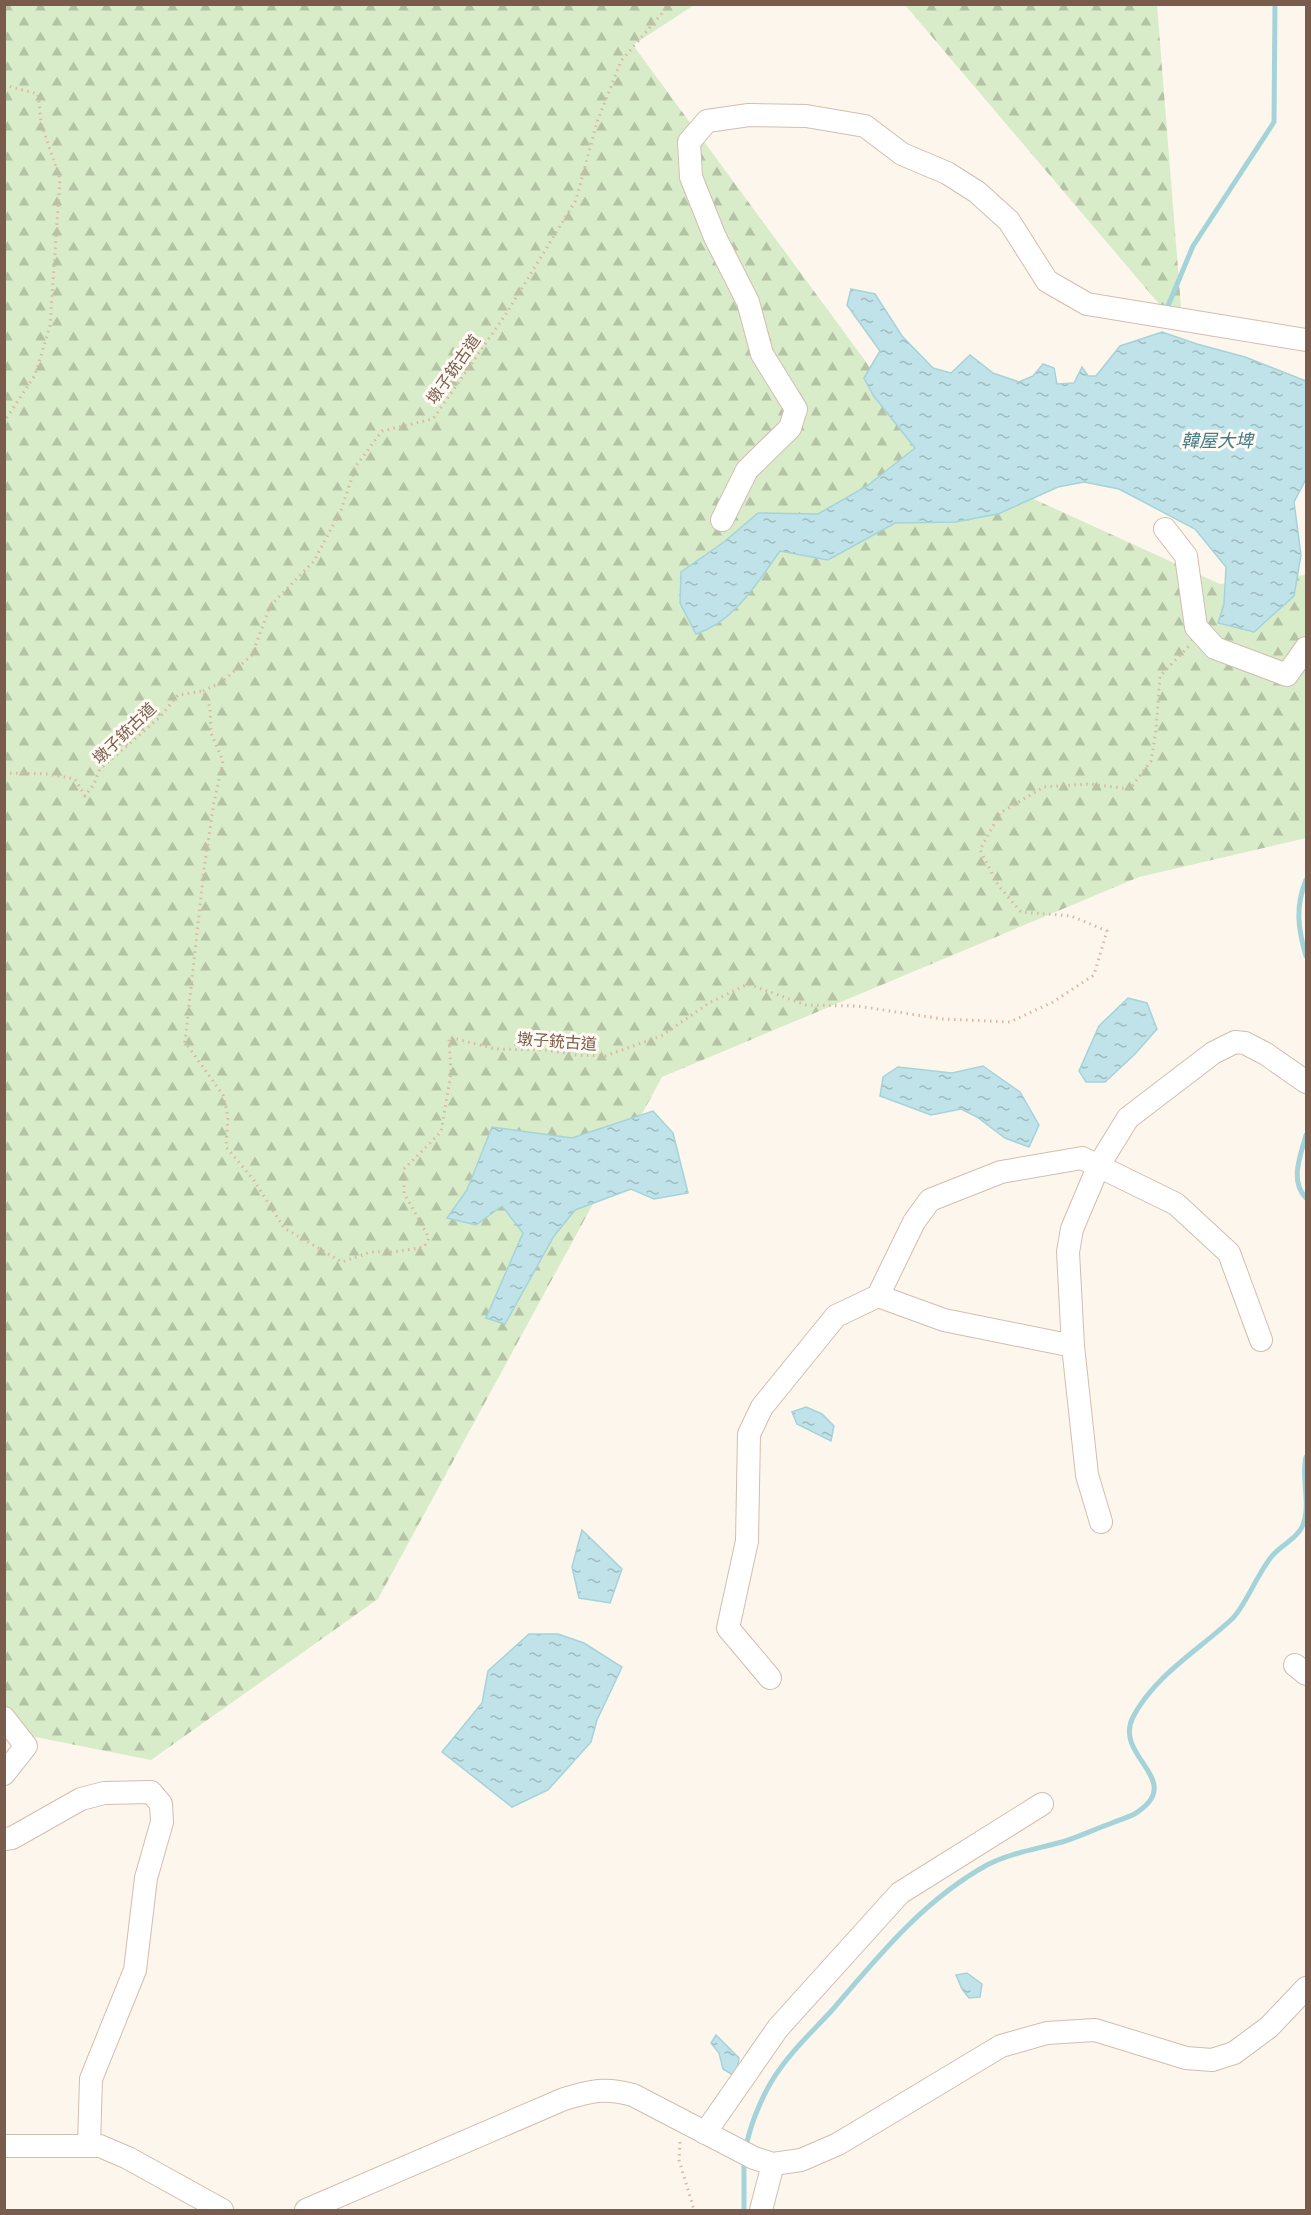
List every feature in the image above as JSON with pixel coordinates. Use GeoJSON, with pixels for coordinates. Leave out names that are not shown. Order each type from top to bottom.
{"type":"FeatureCollection","features":[{"type":"Feature","properties":{"kind":"lane"},"geometry":{"type":"LineString","coordinates":[[722,520],[747,470],[790,428],[796,409],[762,354],[748,302],[715,237],[691,177],[689,142],[707,122],[749,115],[806,116],[865,126],[902,154],[947,173],[977,192],[1009,221],[1047,281],[1087,304],[1306,340]]}},
{"type":"Feature","properties":{"kind":"lane"},"geometry":{"type":"LineString","coordinates":[[1165,529],[1186,556],[1196,627],[1215,648],[1287,675],[1306,648]]}},
{"type":"Feature","properties":{"kind":"lane"},"geometry":{"type":"LineString","coordinates":[[1101,1522],[1087,1475],[1072,1346],[1068,1252],[1072,1229],[1099,1165],[1128,1118],[1214,1053],[1235,1042],[1245,1043],[1266,1054],[1306,1082]]}},
{"type":"Feature","properties":{"kind":"lane"},"geometry":{"type":"LineString","coordinates":[[770,1678],[728,1629],[747,1541],[749,1434],[762,1407],[836,1316],[878,1296],[914,1222],[930,1200],[1001,1172],[1082,1158],[1099,1165],[1176,1204],[1229,1253],[1261,1340]]}},
{"type":"Feature","properties":{"kind":"lane"},"geometry":{"type":"LineString","coordinates":[[878,1296],[944,1320],[1072,1346]]}},
{"type":"Feature","properties":{"kind":"lane"},"geometry":{"type":"LineString","coordinates":[[4,1718],[26,1746],[4,1774]]}},
{"type":"Feature","properties":{"kind":"lane"},"geometry":{"type":"LineString","coordinates":[[4,1839],[12,1838],[81,1799],[104,1793],[151,1792],[161,1804],[162,1822],[146,1878],[135,1970],[91,2079],[89,2145]]}},
{"type":"Feature","properties":{"kind":"lane"},"geometry":{"type":"LineString","coordinates":[[697,2128],[778,2028],[900,1893],[1042,1804]]}},
{"type":"Feature","properties":{"kind":"lane"},"geometry":{"type":"LineString","coordinates":[[306,2211],[564,2099],[594,2090],[616,2090],[633,2095],[755,2157],[801,2160],[838,2144],[1001,2046],[1047,2033],[1095,2030],[1186,2058],[1212,2060],[1234,2053],[1269,2027],[1306,1988]]}},
{"type":"Feature","properties":{"kind":"lane"},"geometry":{"type":"LineString","coordinates":[[4,2146],[100,2146],[128,2158],[222,2211]]}},
{"type":"Feature","properties":{"kind":"lane"},"geometry":{"type":"LineString","coordinates":[[755,2157],[761,2211]]}},
{"type":"Feature","properties":{"kind":"path","name":"墩子銃古道"},"geometry":{"type":"LineString","coordinates":[[4,773],[48,774],[75,779],[85,796],[94,784],[100,769],[159,718],[178,695],[204,691],[222,682],[252,655],[270,606],[314,561],[341,510],[356,466],[382,431],[433,419],[506,314],[576,200],[597,122],[621,61],[670,4]]}},
{"type":"Feature","properties":{"kind":"path"},"geometry":{"type":"LineString","coordinates":[[4,85],[38,94],[41,123],[60,179],[50,326],[35,375],[4,423]]}},
{"type":"Feature","properties":{"kind":"path","name":"墩子銃古道"},"geometry":{"type":"LineString","coordinates":[[204,691],[210,707],[211,733],[223,761],[213,802],[185,1042],[223,1095],[228,1117],[226,1147],[254,1179],[284,1228],[342,1262],[371,1252],[394,1252],[424,1247],[429,1238],[404,1193],[404,1169],[441,1132],[451,1074],[449,1037],[495,1050],[545,1050],[605,1056],[661,1036],[709,1003],[748,984],[806,1005],[857,1006],[944,1019],[1010,1022],[1053,1002],[1094,975],[1107,931],[1071,916],[1021,912],[998,885],[980,850],[1000,813],[1044,788],[1089,784],[1130,789],[1150,761],[1156,730],[1160,676],[1202,634]]}},
{"type":"Feature","properties":{"kind":"path"},"geometry":{"type":"LineString","coordinates":[[694,2211],[679,2160],[679,2145],[697,2128]]}},
{"type":"Feature","properties":{"kind":"green space"},"geometry":{"type":"Polygon","coordinates":[[[4,5],[694,5],[633,45],[933,453],[1220,584],[1306,575],[1306,838],[1139,877],[662,1077],[378,1599],[151,1760],[5,1731],[4,5]]]}},
{"type":"Feature","properties":{"kind":"green space"},"geometry":{"type":"Polygon","coordinates":[[[905,5],[1157,5],[1183,332],[905,5]]]}},
{"type":"Feature","properties":{"kind":"water","name":"韓屋大埤"},"geometry":{"type":"Polygon","coordinates":[[[851,289],[875,294],[902,336],[933,368],[951,373],[970,355],[993,373],[1019,382],[1033,376],[1043,364],[1054,368],[1057,384],[1074,383],[1082,367],[1088,376],[1096,376],[1120,346],[1162,332],[1245,357],[1306,381],[1306,479],[1294,502],[1301,555],[1294,596],[1254,632],[1218,623],[1224,604],[1226,567],[1195,529],[1119,489],[1084,482],[1058,487],[998,514],[955,522],[895,523],[828,560],[780,551],[754,588],[734,610],[710,628],[696,634],[680,603],[681,572],[724,542],[758,513],[818,514],[867,486],[915,448],[873,395],[864,378],[880,351],[847,305],[851,289]]]}},
{"type":"Feature","properties":{"kind":"water"},"geometry":{"type":"Polygon","coordinates":[[[1128,998],[1147,1003],[1157,1029],[1135,1054],[1105,1082],[1086,1082],[1079,1071],[1099,1026],[1128,998]]]}},
{"type":"Feature","properties":{"kind":"water"},"geometry":{"type":"Polygon","coordinates":[[[983,1066],[1020,1092],[1039,1125],[1029,1147],[1005,1138],[977,1117],[961,1109],[931,1115],[880,1096],[883,1077],[898,1067],[952,1073],[983,1066]]]}},
{"type":"Feature","properties":{"kind":"water"},"geometry":{"type":"Polygon","coordinates":[[[653,1111],[673,1133],[688,1193],[654,1199],[631,1189],[575,1210],[554,1236],[505,1324],[486,1318],[523,1233],[502,1206],[476,1225],[447,1218],[467,1190],[492,1127],[572,1138],[653,1111]]]}},
{"type":"Feature","properties":{"kind":"water"},"geometry":{"type":"Polygon","coordinates":[[[806,1407],[822,1414],[834,1426],[831,1441],[797,1424],[792,1412],[806,1407]]]}},
{"type":"Feature","properties":{"kind":"water"},"geometry":{"type":"Polygon","coordinates":[[[582,1530],[622,1569],[610,1603],[579,1598],[572,1567],[582,1530]]]}},
{"type":"Feature","properties":{"kind":"water"},"geometry":{"type":"Polygon","coordinates":[[[529,1634],[558,1634],[584,1643],[622,1667],[597,1720],[591,1742],[548,1790],[512,1807],[442,1752],[482,1703],[488,1671],[529,1634]]]}},
{"type":"Feature","properties":{"kind":"water"},"geometry":{"type":"Polygon","coordinates":[[[967,1973],[982,1984],[980,1997],[969,1998],[962,1989],[956,1975],[967,1973]]]}},
{"type":"Feature","properties":{"kind":"water"},"geometry":{"type":"Polygon","coordinates":[[[716,2035],[739,2058],[736,2077],[723,2069],[719,2053],[711,2043],[716,2035]]]}},
{"type":"Feature","properties":{"kind":"waterway"},"geometry":{"type":"LineString","coordinates":[[1165,313],[1193,246],[1274,122],[1275,4]]}},
{"type":"Feature","properties":{"kind":"waterway"},"geometry":{"type":"LineString","coordinates":[[1306,880],[1299,909],[1301,937],[1306,956]]}},
{"type":"Feature","properties":{"kind":"waterway"},"geometry":{"type":"LineString","coordinates":[[1306,1135],[1297,1175],[1301,1191],[1306,1198]]}},
{"type":"Feature","properties":{"kind":"waterway"},"geometry":{"type":"LineString","coordinates":[[746,2146],[760,2104],[782,2066],[886,1948],[923,1911],[943,1894],[987,1865],[1014,1854],[1068,1840],[1129,1816],[1139,1811],[1151,1799],[1154,1788],[1152,1777],[1132,1744],[1129,1731],[1133,1717],[1142,1702],[1165,1676],[1233,1618],[1272,1556],[1300,1530],[1306,1509],[1306,1457]]}},
{"type":"Feature","properties":{"kind":"waterway"},"geometry":{"type":"LineString","coordinates":[[744,2158],[744,2210]]}}]}
